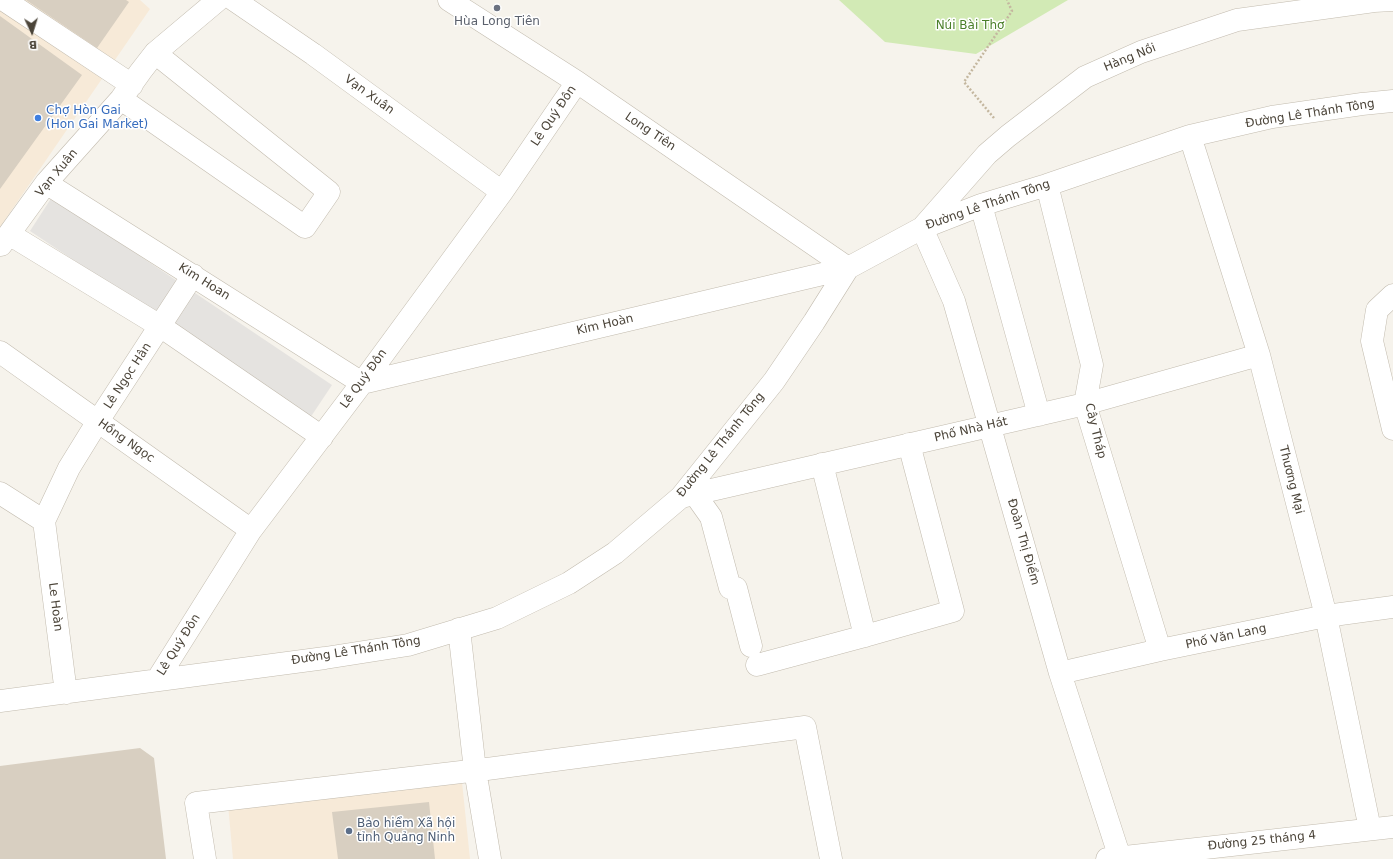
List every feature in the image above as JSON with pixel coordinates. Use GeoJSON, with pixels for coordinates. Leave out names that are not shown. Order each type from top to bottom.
{"type":"FeatureCollection","features":[{"type":"Feature","properties":{"kind":"street"},"geometry":{"type":"LineString","coordinates":[[4,0],[305,227],[329,192],[155,53]]}},
{"type":"Feature","properties":{"kind":"street","name":"Vạn Xuân"},"geometry":{"type":"LineString","coordinates":[[4,240],[46,183],[127,92],[140,71],[155,53],[218,0]]}},
{"type":"Feature","properties":{"kind":"street","name":"Vạn Xuân"},"geometry":{"type":"LineString","coordinates":[[234,0],[313,54],[502,192]]}},
{"type":"Feature","properties":{"kind":"street","name":"Long Tiên"},"geometry":{"type":"LineString","coordinates":[[449,0],[577,82],[848,268]]}},
{"type":"Feature","properties":{"kind":"street","name":"Hàng Nồi"},"geometry":{"type":"LineString","coordinates":[[922,228],[987,154],[1085,77],[1140,52],[1237,20],[1374,1],[1393,0]]}},
{"type":"Feature","properties":{"kind":"street","name":"Lê Quý Đôn"},"geometry":{"type":"LineString","coordinates":[[158,680],[251,530],[322,437],[502,192],[577,82]]}},
{"type":"Feature","properties":{"kind":"street","name":"Đường Lê Thánh Tông"},"geometry":{"type":"LineString","coordinates":[[0,701],[325,658],[408,645],[496,618],[569,583],[615,553],[688,495],[774,381],[848,268],[922,228],[981,205],[1047,185],[1190,136],[1272,117],[1393,101]]}},
{"type":"Feature","properties":{"kind":"street","name":"Thương Mại"},"geometry":{"type":"LineString","coordinates":[[1190,136],[1259,355],[1326,616],[1370,829]]}},
{"type":"Feature","properties":{"kind":"street","name":"Kim Hoan"},"geometry":{"type":"LineString","coordinates":[[46,183],[362,383]]}},
{"type":"Feature","properties":{"kind":"street","name":"Cây Tháp"},"geometry":{"type":"LineString","coordinates":[[1047,185],[1092,365],[1085,404],[1160,650]]}},
{"type":"Feature","properties":{"kind":"street"},"geometry":{"type":"LineString","coordinates":[[981,205],[1039,414]]}},
{"type":"Feature","properties":{"kind":"street","name":"Đoàn Thị Điểm"},"geometry":{"type":"LineString","coordinates":[[922,228],[954,301],[1114,858]]}},
{"type":"Feature","properties":{"kind":"street"},"geometry":{"type":"LineString","coordinates":[[4,240],[160,326],[322,437]]}},
{"type":"Feature","properties":{"kind":"street","name":"Kim Hoàn"},"geometry":{"type":"LineString","coordinates":[[362,383],[848,268]]}},
{"type":"Feature","properties":{"kind":"street","name":"Lê Ngọc Hân"},"geometry":{"type":"LineString","coordinates":[[44,521],[70,468],[98,421],[193,275]]}},
{"type":"Feature","properties":{"kind":"street"},"geometry":{"type":"LineString","coordinates":[[1393,295],[1377,310],[1372,341],[1393,429]]}},
{"type":"Feature","properties":{"kind":"street","name":"Hồng Ngọc"},"geometry":{"type":"LineString","coordinates":[[0,352],[251,530]]}},
{"type":"Feature","properties":{"kind":"street","name":"Phố Nhà Hát"},"geometry":{"type":"LineString","coordinates":[[688,495],[1085,404],[1259,355]]}},
{"type":"Feature","properties":{"kind":"street"},"geometry":{"type":"LineString","coordinates":[[688,495],[711,517],[730,588],[736,588],[754,656],[865,636],[953,611],[909,444]]}},
{"type":"Feature","properties":{"kind":"street"},"geometry":{"type":"LineString","coordinates":[[822,464],[865,636]]}},
{"type":"Feature","properties":{"kind":"street"},"geometry":{"type":"LineString","coordinates":[[0,493],[44,521]]}},
{"type":"Feature","properties":{"kind":"street","name":"Le Hoàn"},"geometry":{"type":"LineString","coordinates":[[44,521],[66,693]]}},
{"type":"Feature","properties":{"kind":"street","name":"Phố Văn Lang"},"geometry":{"type":"LineString","coordinates":[[1060,673],[1160,650],[1326,616],[1393,607]]}},
{"type":"Feature","properties":{"kind":"street"},"geometry":{"type":"LineString","coordinates":[[459,629],[475,770],[490,859]]}},
{"type":"Feature","properties":{"kind":"street"},"geometry":{"type":"LineString","coordinates":[[205,859],[196,803],[475,770],[805,727],[831,859]]}},
{"type":"Feature","properties":{"kind":"street","name":"Đường 25 tháng 4"},"geometry":{"type":"LineString","coordinates":[[1114,858],[1393,827]]}},
{"type":"Feature","properties":{"kind":"path"},"geometry":{"type":"LineString","coordinates":[[1007,0],[1012,11],[964,82],[1008,136]]}},
{"type":"Feature","properties":{"kind":"shaded area","name":"Chợ Hòn Gai (Hon Gai Market)"},"geometry":{"type":"Polygon","coordinates":[[[0,0],[140,0],[150,9],[0,227],[0,0]]]}},
{"type":"Feature","properties":{"kind":"shaded area"},"geometry":{"type":"Polygon","coordinates":[[[52,197],[332,385],[310,418],[30,231],[52,197]]]}},
{"type":"Feature","properties":{"kind":"shaded area","name":"Bảo hiểm Xã hội tỉnh Quảng Ninh"},"geometry":{"type":"Polygon","coordinates":[[[462,782],[470,859],[233,859],[228,804],[462,782]]]}},
{"type":"Feature","properties":{"kind":"green space","name":"Núi Bài Thơ"},"geometry":{"type":"Polygon","coordinates":[[[839,0],[1068,0],[976,54],[885,42],[839,0]]]}},
{"type":"Feature","properties":{"kind":"building"},"geometry":{"type":"Polygon","coordinates":[[[26,0],[126,0],[129,2],[97,48],[26,0]]]}},
{"type":"Feature","properties":{"kind":"building"},"geometry":{"type":"Polygon","coordinates":[[[0,16],[82,75],[0,189],[0,16]]]}},
{"type":"Feature","properties":{"kind":"building"},"geometry":{"type":"Polygon","coordinates":[[[140,748],[154,758],[166,859],[0,859],[0,766],[140,748]]]}},
{"type":"Feature","properties":{"kind":"building"},"geometry":{"type":"Polygon","coordinates":[[[429,802],[435,859],[338,859],[332,812],[429,802]]]}},
{"type":"Feature","properties":{"kind":"place","name":"Hùa Long Tiên"},"geometry":{"type":"Point","coordinates":[497,8]}},
{"type":"Feature","properties":{"kind":"place","name":"Chợ Hòn Gai (Hon Gai Market)"},"geometry":{"type":"Point","coordinates":[38,118]}},
{"type":"Feature","properties":{"kind":"place","name":"Bảo hiểm Xã hội tỉnh Quảng Ninh"},"geometry":{"type":"Point","coordinates":[349,831]}}]}
